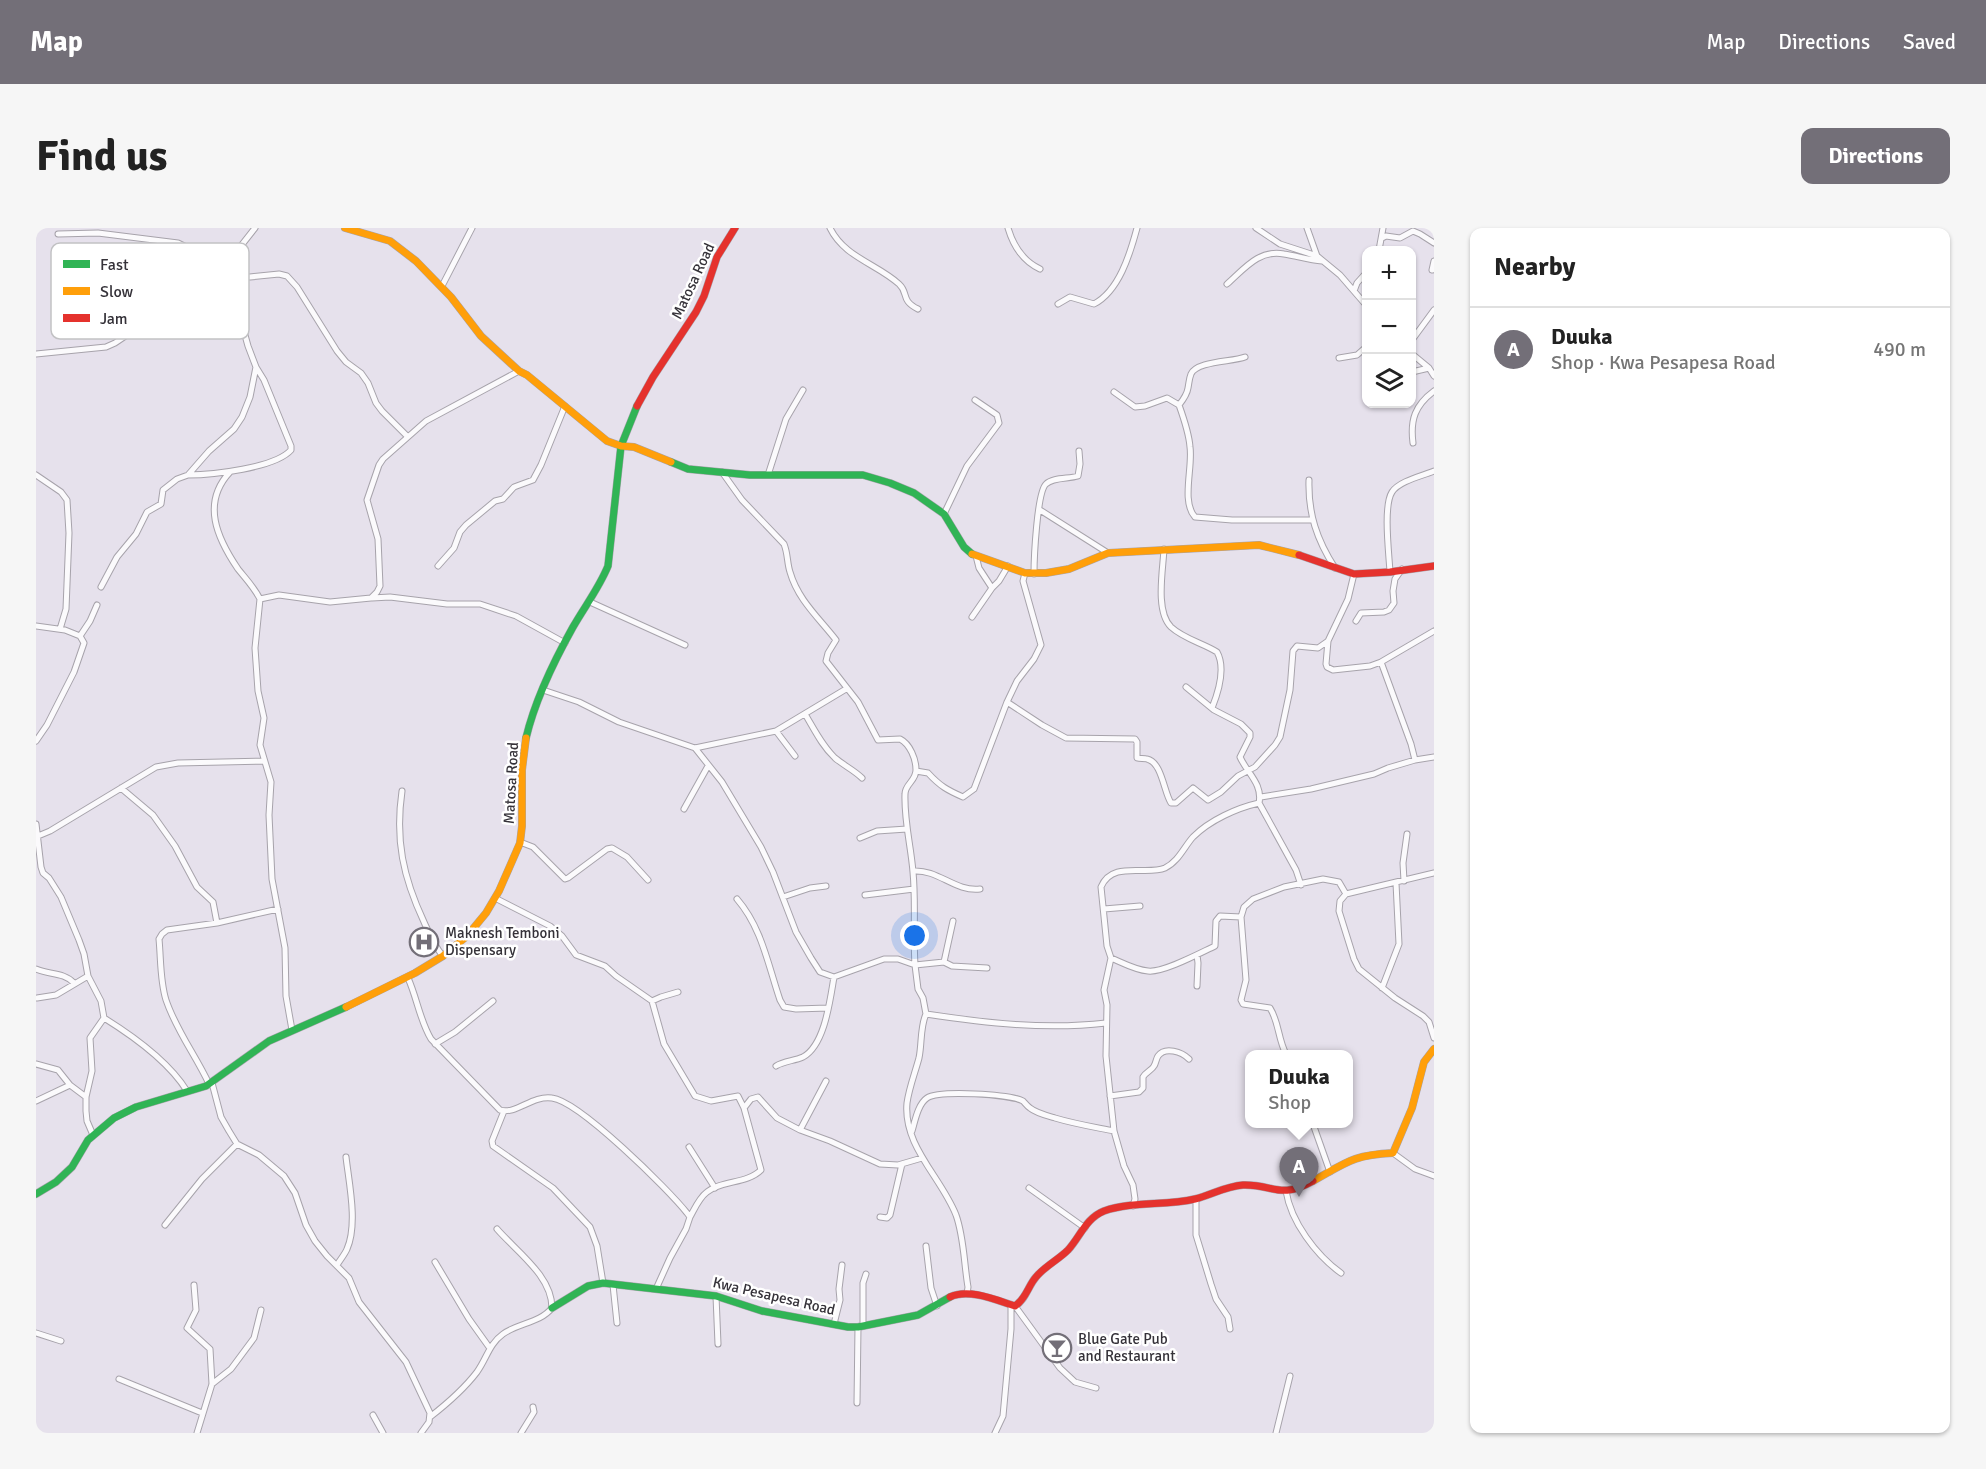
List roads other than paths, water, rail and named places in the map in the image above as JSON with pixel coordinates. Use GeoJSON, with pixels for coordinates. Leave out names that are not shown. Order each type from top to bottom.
{"type":"FeatureCollection","features":[{"type":"Feature","properties":{"kind":"street"},"geometry":{"type":"LineString","coordinates":[[242,243],[255,228]]}},
{"type":"Feature","properties":{"kind":"street"},"geometry":{"type":"LineString","coordinates":[[345,228],[390,241],[416,261],[442,286],[474,328],[519,371],[527,375],[607,441],[621,446],[634,447],[688,469],[768,475],[863,475],[890,483],[914,493],[944,514],[964,547],[976,555],[1025,573],[1034,574],[1083,565],[1097,556],[1108,553],[1259,545],[1292,552],[1354,574],[1434,566]]}},
{"type":"Feature","properties":{"kind":"street"},"geometry":{"type":"LineString","coordinates":[[442,286],[472,228]]}},
{"type":"Feature","properties":{"kind":"street","name":"Matosa Road"},"geometry":{"type":"LineString","coordinates":[[36,1194],[62,1177],[72,1167],[93,1135],[114,1118],[136,1107],[210,1083],[253,1051],[292,1030],[408,978],[441,955],[478,923],[495,898],[520,842],[526,739],[543,690],[565,643],[603,582],[608,567],[621,446],[640,400],[696,312],[717,257],[735,228]]}},
{"type":"Feature","properties":{"kind":"street"},"geometry":{"type":"LineString","coordinates":[[830,228],[842,246],[900,284],[907,302],[918,309]]}},
{"type":"Feature","properties":{"kind":"street"},"geometry":{"type":"LineString","coordinates":[[1008,228],[1028,263],[1040,269]]}},
{"type":"Feature","properties":{"kind":"street"},"geometry":{"type":"LineString","coordinates":[[1058,304],[1070,297],[1094,304],[1103,298],[1113,288],[1137,228]]}},
{"type":"Feature","properties":{"kind":"street"},"geometry":{"type":"LineString","coordinates":[[1256,228],[1280,244],[1317,256],[1362,300]]}},
{"type":"Feature","properties":{"kind":"street"},"geometry":{"type":"LineString","coordinates":[[1307,228],[1317,256]]}},
{"type":"Feature","properties":{"kind":"street"},"geometry":{"type":"LineString","coordinates":[[1380,246],[1383,228]]}},
{"type":"Feature","properties":{"kind":"street"},"geometry":{"type":"LineString","coordinates":[[58,234],[66,231],[99,233],[178,243]]}},
{"type":"Feature","properties":{"kind":"street"},"geometry":{"type":"LineString","coordinates":[[1382,238],[1386,236],[1400,238],[1413,231],[1434,243]]}},
{"type":"Feature","properties":{"kind":"street"},"geometry":{"type":"LineString","coordinates":[[1227,285],[1255,259],[1270,254],[1281,253],[1324,262]]}},
{"type":"Feature","properties":{"kind":"street"},"geometry":{"type":"LineString","coordinates":[[1432,270],[1434,261]]}},
{"type":"Feature","properties":{"kind":"street"},"geometry":{"type":"LineString","coordinates":[[249,277],[279,274],[287,276],[297,287],[337,351],[346,362],[361,373],[376,403],[407,436]]}},
{"type":"Feature","properties":{"kind":"street"},"geometry":{"type":"LineString","coordinates":[[1354,291],[1362,277]]}},
{"type":"Feature","properties":{"kind":"street"},"geometry":{"type":"LineString","coordinates":[[1416,335],[1434,310]]}},
{"type":"Feature","properties":{"kind":"street"},"geometry":{"type":"LineString","coordinates":[[36,354],[106,348],[122,339]]}},
{"type":"Feature","properties":{"kind":"street"},"geometry":{"type":"LineString","coordinates":[[101,587],[117,557],[136,534],[147,512],[160,504],[163,490],[177,479],[188,475],[230,472],[280,457],[291,450],[246,339]]}},
{"type":"Feature","properties":{"kind":"street"},"geometry":{"type":"LineString","coordinates":[[1340,358],[1348,358],[1362,352]]}},
{"type":"Feature","properties":{"kind":"street"},"geometry":{"type":"LineString","coordinates":[[1179,405],[1188,391],[1192,371],[1204,365],[1236,361],[1245,357]]}},
{"type":"Feature","properties":{"kind":"street"},"geometry":{"type":"LineString","coordinates":[[1416,357],[1429,368],[1434,376]]}},
{"type":"Feature","properties":{"kind":"street"},"geometry":{"type":"LineString","coordinates":[[188,475],[234,429],[242,417],[250,397],[256,367]]}},
{"type":"Feature","properties":{"kind":"street"},"geometry":{"type":"LineString","coordinates":[[1416,371],[1429,368]]}},
{"type":"Feature","properties":{"kind":"street"},"geometry":{"type":"LineString","coordinates":[[371,598],[380,585],[380,568],[376,528],[367,500],[379,465],[388,453],[426,421],[519,371]]}},
{"type":"Feature","properties":{"kind":"street"},"geometry":{"type":"LineString","coordinates":[[768,475],[786,419],[802,390]]}},
{"type":"Feature","properties":{"kind":"street"},"geometry":{"type":"LineString","coordinates":[[1413,443],[1411,430],[1413,416],[1424,399],[1434,391]]}},
{"type":"Feature","properties":{"kind":"street"},"geometry":{"type":"LineString","coordinates":[[1114,392],[1135,407],[1167,398],[1179,405],[1190,446],[1188,491],[1190,507],[1195,517],[1232,520],[1312,520]]}},
{"type":"Feature","properties":{"kind":"street"},"geometry":{"type":"LineString","coordinates":[[944,514],[967,466],[999,423],[997,415],[975,400]]}},
{"type":"Feature","properties":{"kind":"street"},"geometry":{"type":"LineString","coordinates":[[438,566],[454,548],[460,532],[466,525],[495,501],[503,499],[514,487],[533,480],[565,406]]}},
{"type":"Feature","properties":{"kind":"street"},"geometry":{"type":"LineString","coordinates":[[1034,574],[1035,530],[1041,493],[1046,483],[1078,476],[1079,450]]}},
{"type":"Feature","properties":{"kind":"street"},"geometry":{"type":"LineString","coordinates":[[1389,572],[1387,519],[1392,491],[1434,471]]}},
{"type":"Feature","properties":{"kind":"street"},"geometry":{"type":"LineString","coordinates":[[230,472],[217,489],[215,525],[237,567],[253,585],[260,599],[255,648],[258,691],[264,718],[260,745],[271,782],[269,824],[272,840],[272,879],[285,948],[287,1002],[292,1030]]}},
{"type":"Feature","properties":{"kind":"street"},"geometry":{"type":"LineString","coordinates":[[722,472],[742,500],[784,544],[789,571],[804,604],[836,640],[826,660],[858,702],[878,740],[897,738],[906,742],[910,750],[916,776],[905,791],[913,871],[915,965],[918,989],[924,1001],[926,1014],[923,1021],[919,1057],[907,1104],[911,1133],[922,1158],[952,1207],[960,1227],[967,1294]]}},
{"type":"Feature","properties":{"kind":"street"},"geometry":{"type":"LineString","coordinates":[[36,475],[61,492],[67,500],[69,526],[66,609],[60,629]]}},
{"type":"Feature","properties":{"kind":"street"},"geometry":{"type":"LineString","coordinates":[[1309,480],[1308,500],[1312,520],[1324,551],[1335,568]]}},
{"type":"Feature","properties":{"kind":"street"},"geometry":{"type":"LineString","coordinates":[[1040,510],[1108,553]]}},
{"type":"Feature","properties":{"kind":"street"},"geometry":{"type":"LineString","coordinates":[[1164,549],[1162,603],[1168,622],[1176,630],[1213,649],[1219,655],[1220,680],[1212,708]]}},
{"type":"Feature","properties":{"kind":"street"},"geometry":{"type":"LineString","coordinates":[[976,555],[979,568],[992,588]]}},
{"type":"Feature","properties":{"kind":"street"},"geometry":{"type":"LineString","coordinates":[[972,617],[1008,566]]}},
{"type":"Feature","properties":{"kind":"street"},"geometry":{"type":"LineString","coordinates":[[1356,621],[1361,613],[1384,612],[1392,607],[1394,584],[1402,569]]}},
{"type":"Feature","properties":{"kind":"street"},"geometry":{"type":"LineString","coordinates":[[916,771],[928,773],[936,782],[963,797],[974,789],[1007,702],[1017,681],[1034,659],[1041,645],[1023,581],[1025,573]]}},
{"type":"Feature","properties":{"kind":"street"},"geometry":{"type":"LineString","coordinates":[[1354,574],[1348,599],[1328,641],[1327,667],[1332,670],[1371,666],[1434,631]]}},
{"type":"Feature","properties":{"kind":"street"},"geometry":{"type":"LineString","coordinates":[[260,599],[279,595],[330,602],[371,598],[405,598],[447,604],[480,604],[516,616],[565,643]]}},
{"type":"Feature","properties":{"kind":"street"},"geometry":{"type":"LineString","coordinates":[[590,602],[685,645]]}},
{"type":"Feature","properties":{"kind":"street"},"geometry":{"type":"LineString","coordinates":[[80,636],[97,605]]}},
{"type":"Feature","properties":{"kind":"street"},"geometry":{"type":"LineString","coordinates":[[36,626],[60,629],[80,636],[84,643],[74,672],[47,725],[36,741]]}},
{"type":"Feature","properties":{"kind":"street"},"geometry":{"type":"LineString","coordinates":[[1007,702],[1065,738],[1135,739],[1137,759],[1150,760],[1153,763],[1162,776],[1169,801],[1173,804],[1185,797],[1193,788],[1206,800],[1210,800],[1238,776],[1261,761],[1280,737],[1290,690],[1293,651],[1297,646],[1318,648],[1328,641]]}},
{"type":"Feature","properties":{"kind":"street"},"geometry":{"type":"LineString","coordinates":[[1381,662],[1415,760]]}},
{"type":"Feature","properties":{"kind":"street"},"geometry":{"type":"LineString","coordinates":[[1186,687],[1212,708],[1241,724],[1250,733],[1240,757],[1258,787],[1260,800],[1296,870],[1301,885]]}},
{"type":"Feature","properties":{"kind":"street"},"geometry":{"type":"LineString","coordinates":[[543,690],[579,702],[619,722],[695,748],[776,731],[846,689]]}},
{"type":"Feature","properties":{"kind":"street"},"geometry":{"type":"LineString","coordinates":[[805,714],[837,760],[862,777]]}},
{"type":"Feature","properties":{"kind":"street"},"geometry":{"type":"LineString","coordinates":[[776,731],[795,756]]}},
{"type":"Feature","properties":{"kind":"street"},"geometry":{"type":"LineString","coordinates":[[695,748],[722,782],[753,831],[774,872],[796,932],[820,972],[834,977],[884,958],[898,959],[915,965],[944,962],[952,966],[987,968]]}},
{"type":"Feature","properties":{"kind":"street"},"geometry":{"type":"LineString","coordinates":[[1133,1206],[1135,1198],[1133,1185],[1124,1166],[1114,1131],[1106,1056],[1107,1005],[1104,990],[1111,958],[1107,946],[1101,895],[1103,881],[1116,873],[1134,869],[1157,870],[1167,867],[1198,832],[1260,800],[1349,781],[1415,760],[1434,757]]}},
{"type":"Feature","properties":{"kind":"street"},"geometry":{"type":"LineString","coordinates":[[38,836],[161,765],[264,761]]}},
{"type":"Feature","properties":{"kind":"street"},"geometry":{"type":"LineString","coordinates":[[684,809],[708,766]]}},
{"type":"Feature","properties":{"kind":"street"},"geometry":{"type":"LineString","coordinates":[[121,788],[153,815],[175,846],[197,887],[213,902],[217,923]]}},
{"type":"Feature","properties":{"kind":"street"},"geometry":{"type":"LineString","coordinates":[[402,791],[398,834],[403,867],[416,904],[441,955]]}},
{"type":"Feature","properties":{"kind":"street"},"geometry":{"type":"LineString","coordinates":[[36,824],[43,873],[61,897],[84,950],[88,976],[101,1001],[104,1018],[90,1038],[92,1071],[86,1097],[87,1121],[93,1135]]}},
{"type":"Feature","properties":{"kind":"street"},"geometry":{"type":"LineString","coordinates":[[860,838],[877,831],[907,829]]}},
{"type":"Feature","properties":{"kind":"street"},"geometry":{"type":"LineString","coordinates":[[1404,880],[1403,863],[1407,834]]}},
{"type":"Feature","properties":{"kind":"street"},"geometry":{"type":"LineString","coordinates":[[520,842],[533,847],[565,879],[606,849],[612,848],[627,856],[648,880]]}},
{"type":"Feature","properties":{"kind":"street"},"geometry":{"type":"LineString","coordinates":[[913,871],[923,870],[971,890],[980,889]]}},
{"type":"Feature","properties":{"kind":"street"},"geometry":{"type":"LineString","coordinates":[[1394,1153],[1412,1108],[1424,1062],[1434,1049],[1434,1040],[1429,1022],[1423,1016],[1359,969],[1353,959],[1339,911],[1340,901],[1346,894],[1434,873]]}},
{"type":"Feature","properties":{"kind":"street"},"geometry":{"type":"LineString","coordinates":[[1284,1050],[1274,1014],[1270,1008],[1243,1004],[1241,1000],[1246,980],[1241,917],[1244,907],[1253,899],[1284,887],[1323,879],[1339,882],[1346,894]]}},
{"type":"Feature","properties":{"kind":"street"},"geometry":{"type":"LineString","coordinates":[[1382,988],[1399,944],[1396,883]]}},
{"type":"Feature","properties":{"kind":"street"},"geometry":{"type":"LineString","coordinates":[[783,897],[810,888],[826,886]]}},
{"type":"Feature","properties":{"kind":"street"},"geometry":{"type":"LineString","coordinates":[[865,895],[914,889]]}},
{"type":"Feature","properties":{"kind":"street"},"geometry":{"type":"LineString","coordinates":[[495,898],[550,926],[562,936],[576,955],[605,966],[652,1001],[664,1044],[692,1093],[711,1101],[737,1096],[744,1108],[761,1170],[748,1178],[708,1191],[701,1198],[690,1216],[686,1229],[656,1289]]}},
{"type":"Feature","properties":{"kind":"street"},"geometry":{"type":"LineString","coordinates":[[737,899],[756,926],[784,1007],[828,1008]]}},
{"type":"Feature","properties":{"kind":"street"},"geometry":{"type":"LineString","coordinates":[[1104,909],[1140,906]]}},
{"type":"Feature","properties":{"kind":"street"},"geometry":{"type":"LineString","coordinates":[[278,909],[217,923],[167,930],[162,934],[159,939],[166,999],[172,1016],[210,1083],[221,1117],[237,1144],[259,1155],[284,1176],[295,1193],[306,1225],[327,1256],[349,1278],[359,1302],[406,1362],[420,1389],[430,1417]]}},
{"type":"Feature","properties":{"kind":"street"},"geometry":{"type":"LineString","coordinates":[[1111,958],[1141,970],[1153,971],[1215,946],[1217,918],[1241,917]]}},
{"type":"Feature","properties":{"kind":"street"},"geometry":{"type":"LineString","coordinates":[[944,962],[953,921]]}},
{"type":"Feature","properties":{"kind":"street"},"geometry":{"type":"LineString","coordinates":[[1197,955],[1197,986]]}},
{"type":"Feature","properties":{"kind":"street"},"geometry":{"type":"LineString","coordinates":[[36,969],[68,977],[74,983]]}},
{"type":"Feature","properties":{"kind":"street"},"geometry":{"type":"LineString","coordinates":[[37,998],[56,995],[88,976]]}},
{"type":"Feature","properties":{"kind":"street"},"geometry":{"type":"LineString","coordinates":[[776,1066],[809,1053],[820,1035],[834,977]]}},
{"type":"Feature","properties":{"kind":"street"},"geometry":{"type":"LineString","coordinates":[[408,978],[416,995],[426,1030],[435,1044],[461,1067],[500,1110],[509,1111],[542,1097],[563,1101],[589,1119],[625,1151],[690,1216]]}},
{"type":"Feature","properties":{"kind":"street"},"geometry":{"type":"LineString","coordinates":[[652,1001],[678,992]]}},
{"type":"Feature","properties":{"kind":"street"},"geometry":{"type":"LineString","coordinates":[[435,1044],[455,1032],[493,1001]]}},
{"type":"Feature","properties":{"kind":"street"},"geometry":{"type":"LineString","coordinates":[[926,1014],[1016,1026],[1106,1023]]}},
{"type":"Feature","properties":{"kind":"street"},"geometry":{"type":"LineString","coordinates":[[104,1018],[162,1061],[187,1092]]}},
{"type":"Feature","properties":{"kind":"street"},"geometry":{"type":"LineString","coordinates":[[1110,1096],[1138,1092],[1143,1088],[1143,1077],[1154,1067],[1158,1055],[1163,1052],[1169,1050],[1184,1054],[1189,1059]]}},
{"type":"Feature","properties":{"kind":"street"},"geometry":{"type":"LineString","coordinates":[[36,1064],[58,1070],[70,1085],[86,1097]]}},
{"type":"Feature","properties":{"kind":"street"},"geometry":{"type":"LineString","coordinates":[[800,1130],[826,1081]]}},
{"type":"Feature","properties":{"kind":"street"},"geometry":{"type":"LineString","coordinates":[[36,1101],[70,1085]]}},
{"type":"Feature","properties":{"kind":"street"},"geometry":{"type":"LineString","coordinates":[[911,1133],[925,1099],[951,1094],[984,1094],[1010,1098],[1024,1102],[1029,1108],[1052,1117],[1078,1125],[1114,1131]]}},
{"type":"Feature","properties":{"kind":"street"},"geometry":{"type":"LineString","coordinates":[[744,1108],[751,1099],[758,1097],[777,1118],[880,1164],[889,1166],[922,1158]]}},
{"type":"Feature","properties":{"kind":"street"},"geometry":{"type":"LineString","coordinates":[[421,1433],[430,1417],[465,1386],[486,1360],[489,1347],[507,1330],[542,1317],[552,1308],[588,1286],[603,1283],[597,1246],[590,1227],[554,1188],[493,1146],[492,1141],[504,1111]]}},
{"type":"Feature","properties":{"kind":"street"},"geometry":{"type":"LineString","coordinates":[[1314,1128],[1330,1172]]}},
{"type":"Feature","properties":{"kind":"street"},"geometry":{"type":"LineString","coordinates":[[165,1225],[197,1184],[237,1144]]}},
{"type":"Feature","properties":{"kind":"street"},"geometry":{"type":"LineString","coordinates":[[689,1147],[715,1188]]}},
{"type":"Feature","properties":{"kind":"street"},"geometry":{"type":"LineString","coordinates":[[1013,1306],[1022,1300],[1039,1274],[1069,1249],[1099,1213],[1133,1206],[1196,1199],[1220,1189],[1235,1186],[1253,1185],[1286,1191],[1330,1172],[1343,1162],[1372,1153],[1394,1153],[1415,1170],[1434,1176]]}},
{"type":"Feature","properties":{"kind":"street"},"geometry":{"type":"LineString","coordinates":[[337,1265],[348,1248],[351,1233],[351,1205],[346,1157]]}},
{"type":"Feature","properties":{"kind":"street"},"geometry":{"type":"LineString","coordinates":[[880,1217],[887,1218],[890,1215],[902,1164]]}},
{"type":"Feature","properties":{"kind":"street"},"geometry":{"type":"LineString","coordinates":[[1029,1188],[1085,1228]]}},
{"type":"Feature","properties":{"kind":"street"},"geometry":{"type":"LineString","coordinates":[[1286,1191],[1288,1206],[1296,1220],[1329,1264],[1341,1273]]}},
{"type":"Feature","properties":{"kind":"street"},"geometry":{"type":"LineString","coordinates":[[1196,1199],[1196,1235],[1210,1284],[1216,1299],[1228,1317],[1230,1329]]}},
{"type":"Feature","properties":{"kind":"street"},"geometry":{"type":"LineString","coordinates":[[498,1229],[545,1283],[552,1298],[552,1308]]}},
{"type":"Feature","properties":{"kind":"street"},"geometry":{"type":"LineString","coordinates":[[926,1246],[929,1279],[937,1305]]}},
{"type":"Feature","properties":{"kind":"street"},"geometry":{"type":"LineString","coordinates":[[435,1263],[489,1347]]}},
{"type":"Feature","properties":{"kind":"street"},"geometry":{"type":"LineString","coordinates":[[834,1324],[840,1300],[842,1265]]}},
{"type":"Feature","properties":{"kind":"street"},"geometry":{"type":"LineString","coordinates":[[857,1402],[863,1283],[866,1274]]}},
{"type":"Feature","properties":{"kind":"street","name":"Kwa Pesapesa Road"},"geometry":{"type":"LineString","coordinates":[[603,1283],[716,1296],[762,1311],[834,1324],[860,1326],[913,1317],[953,1295],[967,1294],[997,1299],[1013,1306]]}},
{"type":"Feature","properties":{"kind":"street"},"geometry":{"type":"LineString","coordinates":[[195,1285],[196,1310],[187,1328],[210,1349],[212,1384],[196,1433]]}},
{"type":"Feature","properties":{"kind":"street"},"geometry":{"type":"LineString","coordinates":[[613,1285],[617,1323]]}},
{"type":"Feature","properties":{"kind":"street"},"geometry":{"type":"LineString","coordinates":[[716,1296],[718,1344]]}},
{"type":"Feature","properties":{"kind":"street"},"geometry":{"type":"LineString","coordinates":[[1013,1306],[1060,1368],[1076,1382],[1096,1388]]}},
{"type":"Feature","properties":{"kind":"street"},"geometry":{"type":"LineString","coordinates":[[995,1433],[1003,1416],[1013,1306]]}},
{"type":"Feature","properties":{"kind":"street"},"geometry":{"type":"LineString","coordinates":[[212,1384],[231,1369],[254,1338],[261,1310]]}},
{"type":"Feature","properties":{"kind":"street"},"geometry":{"type":"LineString","coordinates":[[36,1333],[61,1341]]}},
{"type":"Feature","properties":{"kind":"street"},"geometry":{"type":"LineString","coordinates":[[1276,1433],[1290,1376]]}},
{"type":"Feature","properties":{"kind":"street"},"geometry":{"type":"LineString","coordinates":[[119,1379],[202,1413]]}},
{"type":"Feature","properties":{"kind":"street"},"geometry":{"type":"LineString","coordinates":[[521,1433],[534,1413],[533,1407]]}},
{"type":"Feature","properties":{"kind":"street"},"geometry":{"type":"LineString","coordinates":[[373,1415],[383,1433]]}},
{"type":"Feature","properties":{"kind":"place","name":"Maknesh Temboni Dispensary"},"geometry":{"type":"Point","coordinates":[424,942]}},
{"type":"Feature","properties":{"kind":"place","name":"Duuka"},"geometry":{"type":"Point","coordinates":[1299,1197]}},
{"type":"Feature","properties":{"kind":"place","name":"Blue Gate Pub and Restaurant"},"geometry":{"type":"Point","coordinates":[1057,1348]}}]}
